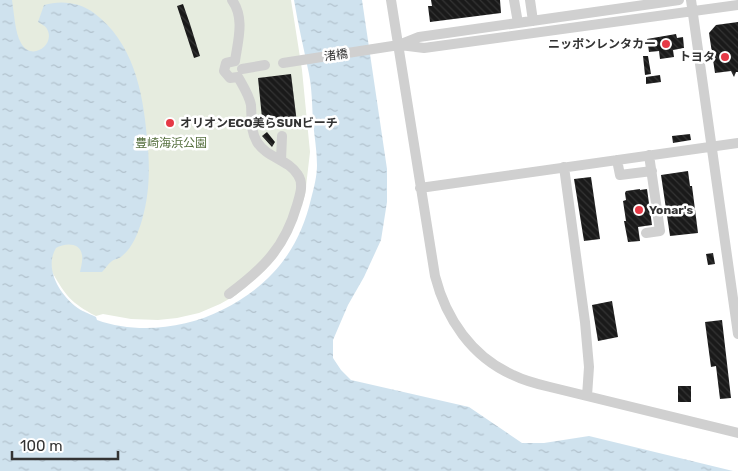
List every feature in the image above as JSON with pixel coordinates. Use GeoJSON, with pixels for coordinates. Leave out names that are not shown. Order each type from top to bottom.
{"type":"FeatureCollection","features":[{"type":"Feature","properties":{"kind":"street"},"geometry":{"type":"LineString","coordinates":[[232,0],[238,11],[240,22],[234,60]]}},
{"type":"Feature","properties":{"kind":"street"},"geometry":{"type":"LineString","coordinates":[[390,0],[438,288],[461,334],[485,358],[511,374],[550,387],[738,433]]}},
{"type":"Feature","properties":{"kind":"street"},"geometry":{"type":"LineString","coordinates":[[514,0],[518,23]]}},
{"type":"Feature","properties":{"kind":"street"},"geometry":{"type":"LineString","coordinates":[[530,0],[533,21]]}},
{"type":"Feature","properties":{"kind":"street"},"geometry":{"type":"LineString","coordinates":[[399,45],[419,37],[679,0]]}},
{"type":"Feature","properties":{"kind":"street"},"geometry":{"type":"LineString","coordinates":[[691,0],[738,334]]}},
{"type":"Feature","properties":{"kind":"street"},"geometry":{"type":"LineString","coordinates":[[399,45],[424,48],[738,5]]}},
{"type":"Feature","properties":{"kind":"street","name":"渚橋"},"geometry":{"type":"LineString","coordinates":[[283,63],[399,45]]}},
{"type":"Feature","properties":{"kind":"street"},"geometry":{"type":"LineString","coordinates":[[229,294],[264,266],[286,234],[300,197],[301,180],[296,172],[281,160],[266,153],[257,141],[251,123],[250,99],[240,73],[240,64],[234,60]]}},
{"type":"Feature","properties":{"kind":"street"},"geometry":{"type":"LineString","coordinates":[[234,60],[226,63],[224,71],[230,78],[265,65]]}},
{"type":"Feature","properties":{"kind":"street"},"geometry":{"type":"LineString","coordinates":[[281,160],[282,136]]}},
{"type":"Feature","properties":{"kind":"street"},"geometry":{"type":"LineString","coordinates":[[420,188],[738,143]]}},
{"type":"Feature","properties":{"kind":"street"},"geometry":{"type":"LineString","coordinates":[[646,233],[660,231],[649,155]]}},
{"type":"Feature","properties":{"kind":"street"},"geometry":{"type":"LineString","coordinates":[[617,160],[620,175],[652,171]]}},
{"type":"Feature","properties":{"kind":"street"},"geometry":{"type":"LineString","coordinates":[[564,167],[585,322],[589,367],[587,396]]}},
{"type":"Feature","properties":{"kind":"green space","name":"豊崎海浜公園"},"geometry":{"type":"Polygon","coordinates":[[[11,0],[291,0],[302,70],[310,152],[305,195],[299,212],[276,257],[264,271],[236,295],[199,313],[158,320],[131,319],[103,314],[96,316],[75,303],[65,293],[52,272],[11,0]]]}},
{"type":"Feature","properties":{"kind":"water"},"geometry":{"type":"Polygon","coordinates":[[[0,0],[12,0],[19,39],[25,49],[31,51],[41,49],[48,41],[49,35],[45,26],[38,22],[44,5],[70,3],[88,9],[107,25],[118,38],[127,53],[139,85],[143,103],[149,158],[149,179],[145,210],[132,244],[121,257],[113,260],[102,272],[80,272],[82,255],[81,251],[75,246],[64,245],[56,248],[52,264],[55,280],[69,301],[77,308],[96,317],[97,320],[128,327],[144,328],[176,325],[192,322],[222,310],[254,290],[268,278],[280,265],[299,235],[306,218],[313,191],[317,165],[311,85],[294,0],[362,0],[387,169],[387,202],[381,240],[364,277],[348,305],[333,340],[333,358],[341,370],[351,380],[469,407],[522,443],[544,443],[589,436],[733,471],[0,471],[0,0]]]}},
{"type":"Feature","properties":{"kind":"building"},"geometry":{"type":"Polygon","coordinates":[[[431,0],[500,0],[501,13],[430,22],[428,6],[432,6],[431,0]]]}},
{"type":"Feature","properties":{"kind":"building"},"geometry":{"type":"Polygon","coordinates":[[[183,4],[200,56],[194,58],[177,6],[183,4]]]}},
{"type":"Feature","properties":{"kind":"building","name":"トヨタ"},"geometry":{"type":"Polygon","coordinates":[[[738,22],[738,72],[736,72],[734,77],[731,71],[715,73],[709,33],[716,25],[738,22]]]}},
{"type":"Feature","properties":{"kind":"building","name":"ニッポンレンタカー"},"geometry":{"type":"Polygon","coordinates":[[[676,34],[677,38],[683,37],[684,48],[673,50],[674,57],[660,59],[659,51],[649,52],[647,39],[676,34]]]}},
{"type":"Feature","properties":{"kind":"building"},"geometry":{"type":"Polygon","coordinates":[[[643,56],[648,56],[651,74],[645,75],[643,56]]]}},
{"type":"Feature","properties":{"kind":"building"},"geometry":{"type":"Polygon","coordinates":[[[291,74],[297,123],[263,128],[258,78],[291,74]]]}},
{"type":"Feature","properties":{"kind":"building"},"geometry":{"type":"Polygon","coordinates":[[[660,75],[661,82],[646,84],[646,77],[660,75]]]}},
{"type":"Feature","properties":{"kind":"building"},"geometry":{"type":"Polygon","coordinates":[[[267,132],[275,142],[272,147],[262,136],[267,132]]]}},
{"type":"Feature","properties":{"kind":"building"},"geometry":{"type":"Polygon","coordinates":[[[690,134],[691,140],[673,143],[672,136],[690,134]]]}},
{"type":"Feature","properties":{"kind":"building"},"geometry":{"type":"Polygon","coordinates":[[[688,171],[690,186],[692,186],[698,233],[670,236],[661,175],[688,171]]]}},
{"type":"Feature","properties":{"kind":"building"},"geometry":{"type":"Polygon","coordinates":[[[591,177],[600,239],[584,241],[574,179],[591,177]]]}},
{"type":"Feature","properties":{"kind":"building","name":"Yonar's"},"geometry":{"type":"Polygon","coordinates":[[[647,189],[652,225],[638,227],[640,241],[628,242],[623,201],[626,200],[626,191],[647,189]]]}},
{"type":"Feature","properties":{"kind":"building"},"geometry":{"type":"Polygon","coordinates":[[[713,253],[715,264],[708,265],[706,254],[713,253]]]}},
{"type":"Feature","properties":{"kind":"building"},"geometry":{"type":"Polygon","coordinates":[[[612,301],[618,337],[598,341],[592,305],[612,301]]]}},
{"type":"Feature","properties":{"kind":"building"},"geometry":{"type":"Polygon","coordinates":[[[722,320],[731,398],[720,399],[716,366],[711,367],[705,322],[722,320]]]}},
{"type":"Feature","properties":{"kind":"building"},"geometry":{"type":"Polygon","coordinates":[[[678,386],[691,386],[691,402],[678,402],[678,386]]]}},
{"type":"Feature","properties":{"kind":"place","name":"ニッポンレンタカー"},"geometry":{"type":"Point","coordinates":[666,44]}},
{"type":"Feature","properties":{"kind":"place","name":"トヨタ"},"geometry":{"type":"Point","coordinates":[725,57]}},
{"type":"Feature","properties":{"kind":"place","name":"オリオンECO美らSUNビーチ"},"geometry":{"type":"Point","coordinates":[170,123]}},
{"type":"Feature","properties":{"kind":"place","name":"Yonar's"},"geometry":{"type":"Point","coordinates":[639,210]}}]}
